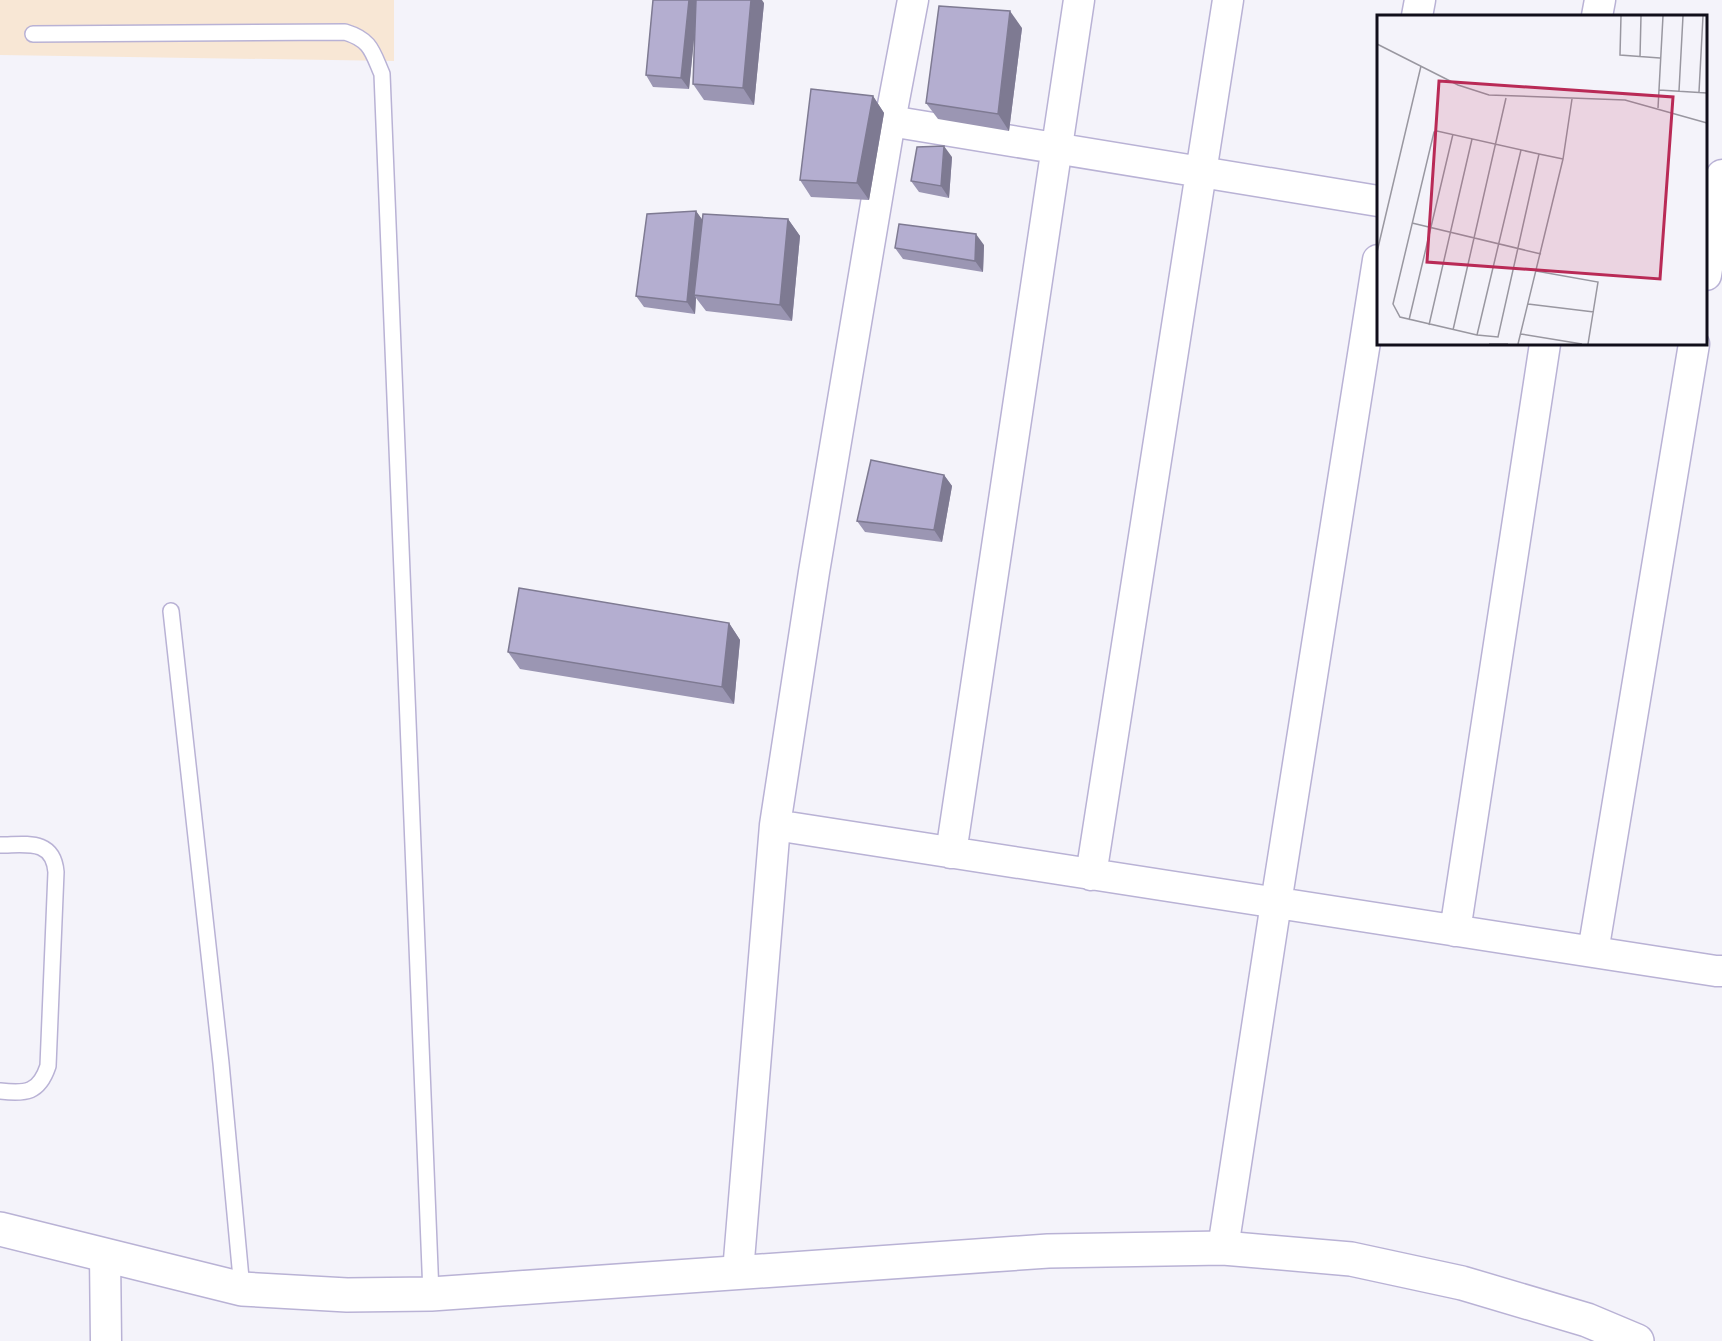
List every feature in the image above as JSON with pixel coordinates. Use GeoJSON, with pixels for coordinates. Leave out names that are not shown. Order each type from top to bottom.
{"type":"FeatureCollection","features":[{"type":"Feature","properties":{"kind":"main road"},"geometry":{"type":"LineString","coordinates":[[0,1229],[242,1288],[347,1295],[431,1294],[1048,1251],[1223,1248],[1351,1259],[1462,1282],[1587,1320],[1637,1341]]}},
{"type":"Feature","properties":{"kind":"street"},"geometry":{"type":"LineString","coordinates":[[738,1272],[775,825],[818,549],[890,121],[913,0]]}},
{"type":"Feature","properties":{"kind":"street"},"geometry":{"type":"LineString","coordinates":[[951,853],[1079,0]]}},
{"type":"Feature","properties":{"kind":"street"},"geometry":{"type":"LineString","coordinates":[[1091,875],[1228,0]]}},
{"type":"Feature","properties":{"kind":"street"},"geometry":{"type":"LineString","coordinates":[[1417,15],[1420,0]]}},
{"type":"Feature","properties":{"kind":"street"},"geometry":{"type":"LineString","coordinates":[[1597,15],[1600,0]]}},
{"type":"Feature","properties":{"kind":"street"},"geometry":{"type":"LineString","coordinates":[[890,121],[1377,201]]}},
{"type":"Feature","properties":{"kind":"street"},"geometry":{"type":"LineString","coordinates":[[1710,260],[1722,175]]}},
{"type":"Feature","properties":{"kind":"street"},"geometry":{"type":"LineString","coordinates":[[1223,1248],[1377,266]]}},
{"type":"Feature","properties":{"kind":"street"},"geometry":{"type":"LineString","coordinates":[[1455,931],[1545,345]]}},
{"type":"Feature","properties":{"kind":"street"},"geometry":{"type":"LineString","coordinates":[[1593,952],[1694,345]]}},
{"type":"Feature","properties":{"kind":"street"},"geometry":{"type":"LineString","coordinates":[[775,825],[1722,971]]}},
{"type":"Feature","properties":{"kind":"street"},"geometry":{"type":"LineString","coordinates":[[105,1255],[106,1341]]}},
{"type":"Feature","properties":{"kind":"lane"},"geometry":{"type":"LineString","coordinates":[[33,34],[345,32],[358,36],[370,46],[382,74],[431,1294]]}},
{"type":"Feature","properties":{"kind":"lane"},"geometry":{"type":"LineString","coordinates":[[171,611],[221,1064],[242,1288]]}},
{"type":"Feature","properties":{"kind":"lane"},"geometry":{"type":"LineString","coordinates":[[0,844],[37,845],[52,855],[56,872],[48,1066],[43,1080],[28,1092],[0,1091]]}},
{"type":"Feature","properties":{"kind":"shaded area"},"geometry":{"type":"Polygon","coordinates":[[[0,0],[394,0],[394,61],[0,55],[0,0]]]}},
{"type":"Feature","properties":{"kind":"building"},"geometry":{"type":"Polygon","coordinates":[[[653,0],[689,0],[681,78],[646,75],[653,0]]]}},
{"type":"Feature","properties":{"kind":"building"},"geometry":{"type":"Polygon","coordinates":[[[696,0],[751,0],[743,88],[693,84],[696,0]]]}},
{"type":"Feature","properties":{"kind":"building"},"geometry":{"type":"Polygon","coordinates":[[[939,6],[1010,11],[998,114],[926,103],[939,6]]]}},
{"type":"Feature","properties":{"kind":"building"},"geometry":{"type":"Polygon","coordinates":[[[811,89],[873,96],[857,183],[800,180],[811,89]]]}},
{"type":"Feature","properties":{"kind":"building"},"geometry":{"type":"Polygon","coordinates":[[[944,146],[941,186],[911,181],[917,147],[944,146]]]}},
{"type":"Feature","properties":{"kind":"building"},"geometry":{"type":"Polygon","coordinates":[[[696,211],[687,302],[636,296],[647,214],[696,211]]]}},
{"type":"Feature","properties":{"kind":"building"},"geometry":{"type":"Polygon","coordinates":[[[703,214],[788,219],[780,305],[694,295],[703,214]]]}},
{"type":"Feature","properties":{"kind":"building"},"geometry":{"type":"Polygon","coordinates":[[[899,224],[976,234],[975,261],[895,248],[899,224]]]}},
{"type":"Feature","properties":{"kind":"building"},"geometry":{"type":"Polygon","coordinates":[[[871,460],[944,475],[934,530],[857,521],[871,460]]]}},
{"type":"Feature","properties":{"kind":"building"},"geometry":{"type":"Polygon","coordinates":[[[519,588],[729,623],[722,687],[508,652],[519,588]]]}}]}
